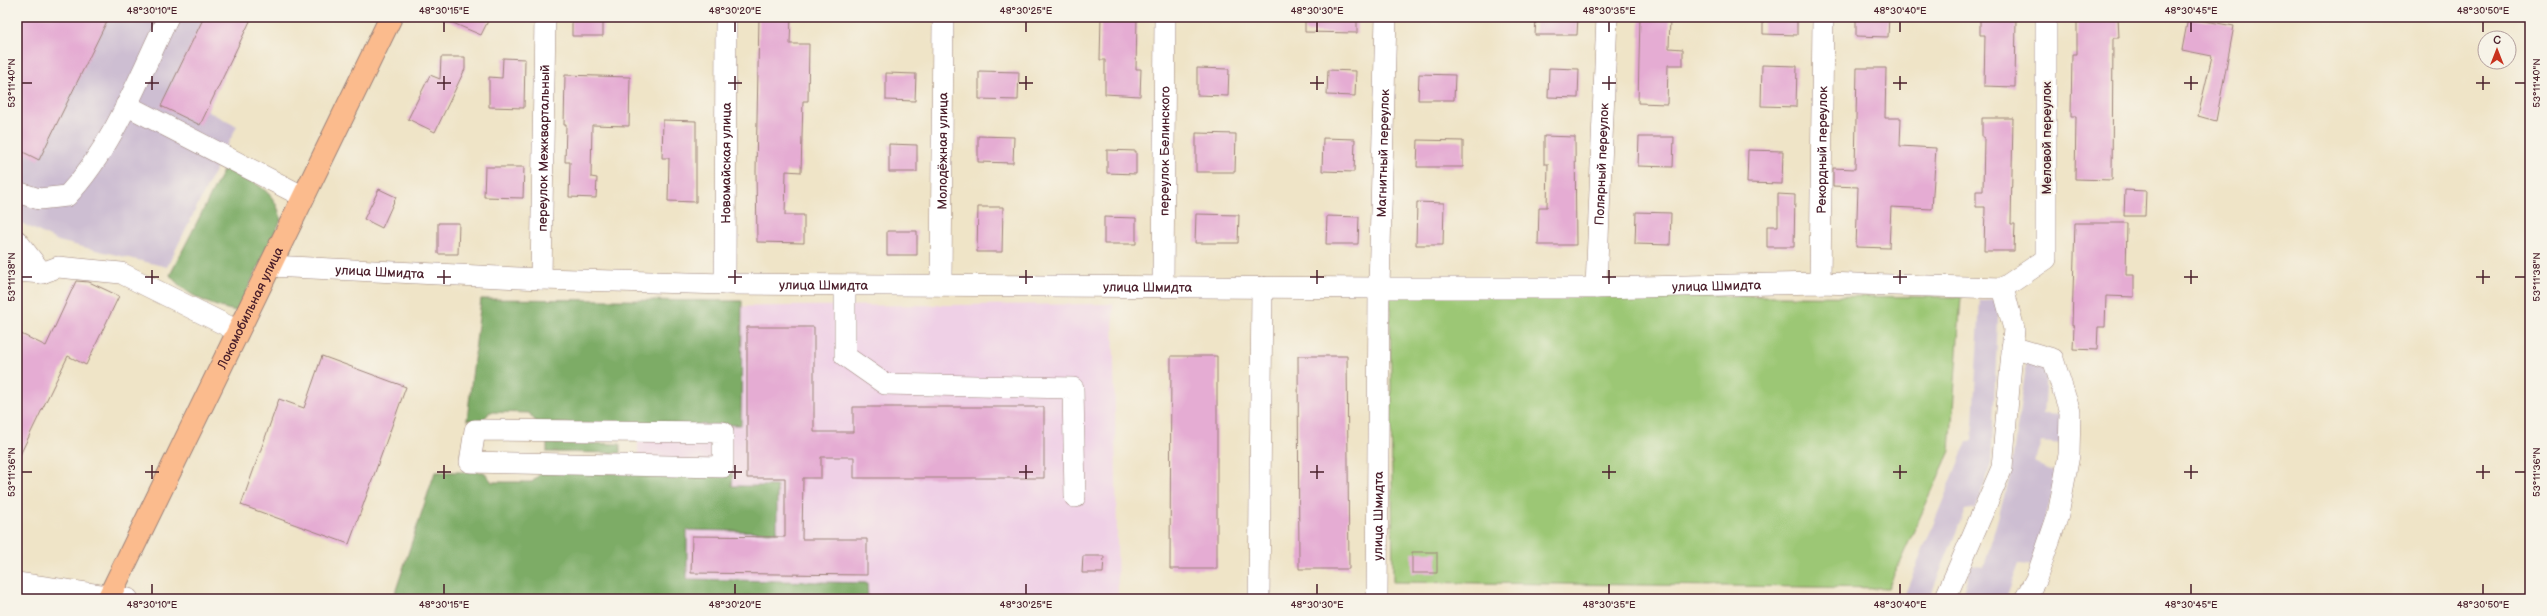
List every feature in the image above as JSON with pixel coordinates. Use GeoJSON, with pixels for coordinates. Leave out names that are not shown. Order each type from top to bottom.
{"type":"FeatureCollection","features":[{"type":"Feature","properties":{"kind":"main road","name":"Локомобильная улица"},"geometry":{"type":"LineString","coordinates":[[115,598],[238,331],[392,17]]}},
{"type":"Feature","properties":{"kind":"street"},"geometry":{"type":"LineString","coordinates":[[17,192],[39,199],[67,196],[88,174],[126,105],[168,17]]}},
{"type":"Feature","properties":{"kind":"street","name":"переулок Межквартальный"},"geometry":{"type":"LineString","coordinates":[[541,279],[545,17]]}},
{"type":"Feature","properties":{"kind":"street","name":"Новомайская улица"},"geometry":{"type":"LineString","coordinates":[[725,284],[726,17]]}},
{"type":"Feature","properties":{"kind":"street","name":"Молодёжная улица"},"geometry":{"type":"LineString","coordinates":[[940,285],[943,17]]}},
{"type":"Feature","properties":{"kind":"street","name":"переулок Белинского"},"geometry":{"type":"LineString","coordinates":[[1163,286],[1165,17]]}},
{"type":"Feature","properties":{"kind":"street","name":"Магнитный переулок"},"geometry":{"type":"LineString","coordinates":[[1379,288],[1386,17]]}},
{"type":"Feature","properties":{"kind":"street","name":"Полярный переулок"},"geometry":{"type":"LineString","coordinates":[[1596,288],[1607,17]]}},
{"type":"Feature","properties":{"kind":"street","name":"Рекордный переулок"},"geometry":{"type":"LineString","coordinates":[[1820,283],[1823,17]]}},
{"type":"Feature","properties":{"kind":"street","name":"Меловой переулок"},"geometry":{"type":"LineString","coordinates":[[2003,288],[2046,259],[2046,17]]}},
{"type":"Feature","properties":{"kind":"street"},"geometry":{"type":"LineString","coordinates":[[126,105],[304,197]]}},
{"type":"Feature","properties":{"kind":"street"},"geometry":{"type":"LineString","coordinates":[[17,241],[42,273]]}},
{"type":"Feature","properties":{"kind":"street","name":"улица Шмидта"},"geometry":{"type":"LineString","coordinates":[[270,266],[541,279],[725,284],[1596,288],[1820,283],[2003,288]]}},
{"type":"Feature","properties":{"kind":"street"},"geometry":{"type":"LineString","coordinates":[[17,271],[42,273],[58,267],[121,273],[238,331]]}},
{"type":"Feature","properties":{"kind":"street"},"geometry":{"type":"LineString","coordinates":[[845,285],[845,356],[885,384],[1073,388],[1075,498]]}},
{"type":"Feature","properties":{"kind":"street"},"geometry":{"type":"LineString","coordinates":[[1259,599],[1262,287]]}},
{"type":"Feature","properties":{"kind":"street","name":"улица Шмидта"},"geometry":{"type":"LineString","coordinates":[[1377,599],[1379,288]]}},
{"type":"Feature","properties":{"kind":"street"},"geometry":{"type":"LineString","coordinates":[[1945,599],[2002,468],[2014,329],[2003,288]]}},
{"type":"Feature","properties":{"kind":"street"},"geometry":{"type":"LineString","coordinates":[[2012,347],[2053,359],[2070,412],[2069,455],[2058,515],[2036,579],[2025,599]]}},
{"type":"Feature","properties":{"kind":"street"},"geometry":{"type":"LineString","coordinates":[[474,430],[723,432],[723,467],[539,464],[470,462],[474,430]]}},
{"type":"Feature","properties":{"kind":"street"},"geometry":{"type":"LineString","coordinates":[[539,431],[539,464]]}},
{"type":"Feature","properties":{"kind":"street"},"geometry":{"type":"LineString","coordinates":[[17,583],[115,598]]}},
{"type":"Feature","properties":{"kind":"shaded area"},"geometry":{"type":"Polygon","coordinates":[[[17,17],[252,17],[207,111],[237,126],[167,267],[58,241],[17,221],[17,17]]]}},
{"type":"Feature","properties":{"kind":"shaded area"},"geometry":{"type":"Polygon","coordinates":[[[1999,299],[1991,464],[1976,508],[1965,510],[1929,599],[1903,599],[1967,441],[1972,441],[1980,300],[1999,299]]]}},
{"type":"Feature","properties":{"kind":"shaded area"},"geometry":{"type":"Polygon","coordinates":[[[1113,304],[1118,599],[938,599],[638,587],[638,307],[1113,304]]]}},
{"type":"Feature","properties":{"kind":"shaded area"},"geometry":{"type":"Polygon","coordinates":[[[2027,360],[2047,363],[2043,414],[2063,415],[2062,444],[2041,442],[2034,462],[2058,474],[2032,565],[2019,564],[2006,599],[1961,599],[1971,565],[1984,567],[2010,476],[2027,360]]]}},
{"type":"Feature","properties":{"kind":"green space"},"geometry":{"type":"Polygon","coordinates":[[[225,167],[252,181],[268,193],[274,200],[281,220],[237,311],[200,299],[183,288],[170,275],[225,167]]]}},
{"type":"Feature","properties":{"kind":"green space"},"geometry":{"type":"Polygon","coordinates":[[[1390,294],[1961,297],[1950,451],[1888,588],[1393,582],[1390,294]]]}},
{"type":"Feature","properties":{"kind":"green space"},"geometry":{"type":"Polygon","coordinates":[[[481,299],[742,301],[741,425],[537,423],[529,413],[490,412],[483,420],[467,420],[481,299]]]}},
{"type":"Feature","properties":{"kind":"green space"},"geometry":{"type":"Polygon","coordinates":[[[547,443],[620,444],[620,453],[547,452],[547,443]]]}},
{"type":"Feature","properties":{"kind":"green space"},"geometry":{"type":"Polygon","coordinates":[[[435,472],[484,472],[492,482],[532,482],[541,473],[733,474],[732,486],[777,486],[777,532],[687,530],[687,579],[867,583],[868,599],[455,599],[394,596],[435,472]]]}},
{"type":"Feature","properties":{"kind":"building"},"geometry":{"type":"Polygon","coordinates":[[[17,17],[109,17],[39,160],[17,149],[17,17]]]}},
{"type":"Feature","properties":{"kind":"building"},"geometry":{"type":"Polygon","coordinates":[[[204,17],[252,17],[200,125],[161,106],[204,17]]]}},
{"type":"Feature","properties":{"kind":"building"},"geometry":{"type":"Polygon","coordinates":[[[439,17],[490,17],[481,35],[439,17]]]}},
{"type":"Feature","properties":{"kind":"building"},"geometry":{"type":"Polygon","coordinates":[[[572,17],[603,17],[603,36],[572,36],[572,17]]]}},
{"type":"Feature","properties":{"kind":"building"},"geometry":{"type":"Polygon","coordinates":[[[759,17],[791,17],[790,44],[809,44],[808,101],[803,101],[801,172],[786,171],[785,215],[804,215],[804,243],[757,242],[756,171],[759,17]]]}},
{"type":"Feature","properties":{"kind":"building"},"geometry":{"type":"Polygon","coordinates":[[[1101,17],[1137,17],[1136,69],[1141,69],[1140,96],[1105,94],[1105,60],[1100,60],[1101,17]]]}},
{"type":"Feature","properties":{"kind":"building"},"geometry":{"type":"Polygon","coordinates":[[[1305,17],[1357,17],[1357,33],[1305,32],[1305,17]]]}},
{"type":"Feature","properties":{"kind":"building"},"geometry":{"type":"Polygon","coordinates":[[[1536,17],[1578,17],[1577,35],[1535,35],[1536,17]]]}},
{"type":"Feature","properties":{"kind":"building"},"geometry":{"type":"Polygon","coordinates":[[[1640,17],[1670,17],[1669,48],[1683,49],[1683,65],[1668,65],[1667,104],[1638,103],[1640,17]]]}},
{"type":"Feature","properties":{"kind":"building"},"geometry":{"type":"Polygon","coordinates":[[[1763,17],[1797,17],[1797,35],[1763,34],[1763,17]]]}},
{"type":"Feature","properties":{"kind":"building"},"geometry":{"type":"Polygon","coordinates":[[[1856,17],[1889,17],[1888,37],[1856,36],[1856,17]]]}},
{"type":"Feature","properties":{"kind":"building"},"geometry":{"type":"Polygon","coordinates":[[[1980,17],[2016,17],[2015,87],[1984,86],[1985,35],[1980,35],[1980,17]]]}},
{"type":"Feature","properties":{"kind":"building"},"geometry":{"type":"Polygon","coordinates":[[[2077,17],[2118,17],[2119,38],[2113,38],[2112,180],[2075,179],[2076,116],[2071,116],[2072,54],[2077,54],[2077,17]]]}},
{"type":"Feature","properties":{"kind":"building"},"geometry":{"type":"Polygon","coordinates":[[[2188,18],[2234,26],[2216,121],[2198,116],[2212,56],[2182,50],[2188,18]]]}},
{"type":"Feature","properties":{"kind":"building"},"geometry":{"type":"Polygon","coordinates":[[[441,57],[465,57],[465,69],[435,132],[408,119],[430,75],[440,79],[441,57]]]}},
{"type":"Feature","properties":{"kind":"building"},"geometry":{"type":"Polygon","coordinates":[[[503,58],[525,59],[524,108],[489,107],[489,77],[502,78],[503,58]]]}},
{"type":"Feature","properties":{"kind":"building"},"geometry":{"type":"Polygon","coordinates":[[[1762,65],[1797,66],[1796,107],[1761,106],[1762,65]]]}},
{"type":"Feature","properties":{"kind":"building"},"geometry":{"type":"Polygon","coordinates":[[[1197,68],[1229,69],[1228,96],[1197,95],[1197,68]]]}},
{"type":"Feature","properties":{"kind":"building"},"geometry":{"type":"Polygon","coordinates":[[[1549,68],[1579,69],[1578,98],[1548,97],[1549,68]]]}},
{"type":"Feature","properties":{"kind":"building"},"geometry":{"type":"Polygon","coordinates":[[[1857,68],[1886,68],[1885,118],[1901,118],[1900,146],[1936,148],[1932,209],[1891,207],[1889,248],[1856,247],[1858,187],[1833,186],[1833,168],[1855,169],[1857,68]]]}},
{"type":"Feature","properties":{"kind":"building"},"geometry":{"type":"Polygon","coordinates":[[[1328,70],[1356,71],[1355,96],[1327,95],[1328,70]]]}},
{"type":"Feature","properties":{"kind":"building"},"geometry":{"type":"Polygon","coordinates":[[[979,71],[1019,72],[1018,100],[979,99],[979,71]]]}},
{"type":"Feature","properties":{"kind":"building"},"geometry":{"type":"Polygon","coordinates":[[[886,73],[916,74],[915,101],[886,100],[886,73]]]}},
{"type":"Feature","properties":{"kind":"building"},"geometry":{"type":"Polygon","coordinates":[[[1419,74],[1455,75],[1454,100],[1418,100],[1419,74]]]}},
{"type":"Feature","properties":{"kind":"building"},"geometry":{"type":"Polygon","coordinates":[[[565,75],[630,77],[629,126],[592,125],[591,177],[597,178],[596,198],[569,197],[570,162],[565,162],[565,75]]]}},
{"type":"Feature","properties":{"kind":"building"},"geometry":{"type":"Polygon","coordinates":[[[1982,118],[2013,118],[2011,224],[2015,224],[2014,251],[1984,251],[1985,207],[1976,207],[1976,191],[1983,191],[1984,137],[1982,137],[1982,118]]]}},
{"type":"Feature","properties":{"kind":"building"},"geometry":{"type":"Polygon","coordinates":[[[663,120],[696,121],[696,202],[668,201],[669,158],[662,158],[663,120]]]}},
{"type":"Feature","properties":{"kind":"building"},"geometry":{"type":"Polygon","coordinates":[[[1196,133],[1236,134],[1235,172],[1196,172],[1196,133]]]}},
{"type":"Feature","properties":{"kind":"building"},"geometry":{"type":"Polygon","coordinates":[[[978,136],[1014,137],[1013,163],[978,162],[978,136]]]}},
{"type":"Feature","properties":{"kind":"building"},"geometry":{"type":"Polygon","coordinates":[[[1544,136],[1575,137],[1576,245],[1538,245],[1539,207],[1547,207],[1548,164],[1544,164],[1544,136]]]}},
{"type":"Feature","properties":{"kind":"building"},"geometry":{"type":"Polygon","coordinates":[[[1639,137],[1674,137],[1673,167],[1638,166],[1639,137]]]}},
{"type":"Feature","properties":{"kind":"building"},"geometry":{"type":"Polygon","coordinates":[[[1323,138],[1355,139],[1354,172],[1322,171],[1323,138]]]}},
{"type":"Feature","properties":{"kind":"building"},"geometry":{"type":"Polygon","coordinates":[[[1418,140],[1463,141],[1463,167],[1417,167],[1418,140]]]}},
{"type":"Feature","properties":{"kind":"building"},"geometry":{"type":"Polygon","coordinates":[[[889,144],[917,145],[917,172],[889,172],[889,144]]]}},
{"type":"Feature","properties":{"kind":"building"},"geometry":{"type":"Polygon","coordinates":[[[1107,150],[1136,151],[1136,174],[1107,173],[1107,150]]]}},
{"type":"Feature","properties":{"kind":"building"},"geometry":{"type":"Polygon","coordinates":[[[1748,150],[1783,151],[1782,184],[1747,183],[1748,150]]]}},
{"type":"Feature","properties":{"kind":"building"},"geometry":{"type":"Polygon","coordinates":[[[485,167],[524,167],[523,198],[484,197],[485,167]]]}},
{"type":"Feature","properties":{"kind":"building"},"geometry":{"type":"Polygon","coordinates":[[[379,189],[396,197],[382,228],[364,219],[379,189]]]}},
{"type":"Feature","properties":{"kind":"building"},"geometry":{"type":"Polygon","coordinates":[[[2125,190],[2146,191],[2145,216],[2124,216],[2125,190]]]}},
{"type":"Feature","properties":{"kind":"building"},"geometry":{"type":"Polygon","coordinates":[[[1778,194],[1795,195],[1794,247],[1767,247],[1767,226],[1778,226],[1778,194]]]}},
{"type":"Feature","properties":{"kind":"building"},"geometry":{"type":"Polygon","coordinates":[[[1417,202],[1444,203],[1443,245],[1416,245],[1417,202]]]}},
{"type":"Feature","properties":{"kind":"building"},"geometry":{"type":"Polygon","coordinates":[[[978,207],[1003,207],[1002,252],[977,252],[978,207]]]}},
{"type":"Feature","properties":{"kind":"building"},"geometry":{"type":"Polygon","coordinates":[[[1636,212],[1671,213],[1670,245],[1635,244],[1636,212]]]}},
{"type":"Feature","properties":{"kind":"building"},"geometry":{"type":"Polygon","coordinates":[[[1196,214],[1239,215],[1238,243],[1195,243],[1196,214]]]}},
{"type":"Feature","properties":{"kind":"building"},"geometry":{"type":"Polygon","coordinates":[[[1327,216],[1359,217],[1358,244],[1326,244],[1327,216]]]}},
{"type":"Feature","properties":{"kind":"building"},"geometry":{"type":"Polygon","coordinates":[[[1104,217],[1136,218],[1136,244],[1104,244],[1104,217]]]}},
{"type":"Feature","properties":{"kind":"building"},"geometry":{"type":"Polygon","coordinates":[[[438,223],[459,223],[458,254],[438,254],[438,223]]]}},
{"type":"Feature","properties":{"kind":"building"},"geometry":{"type":"Polygon","coordinates":[[[2075,223],[2127,223],[2126,275],[2134,275],[2134,297],[2106,296],[2105,327],[2098,327],[2097,350],[2073,349],[2074,326],[2072,326],[2075,223]]]}},
{"type":"Feature","properties":{"kind":"building"},"geometry":{"type":"Polygon","coordinates":[[[887,231],[917,231],[917,255],[887,255],[887,231]]]}},
{"type":"Feature","properties":{"kind":"building"},"geometry":{"type":"Polygon","coordinates":[[[76,281],[89,282],[119,296],[86,365],[68,356],[17,461],[17,332],[46,346],[76,281]]]}},
{"type":"Feature","properties":{"kind":"building"},"geometry":{"type":"Polygon","coordinates":[[[747,327],[814,327],[814,432],[853,432],[853,407],[1044,407],[1044,478],[854,478],[854,457],[821,457],[821,478],[803,478],[802,539],[867,539],[867,575],[691,573],[692,536],[785,537],[785,478],[747,478],[747,327]]]}},
{"type":"Feature","properties":{"kind":"building"},"geometry":{"type":"Polygon","coordinates":[[[322,356],[406,387],[349,544],[241,505],[279,399],[304,408],[322,356]]]}},
{"type":"Feature","properties":{"kind":"building"},"geometry":{"type":"Polygon","coordinates":[[[1171,356],[1217,356],[1217,569],[1170,569],[1171,356]]]}},
{"type":"Feature","properties":{"kind":"building"},"geometry":{"type":"Polygon","coordinates":[[[1298,356],[1347,356],[1349,569],[1299,569],[1298,356]]]}},
{"type":"Feature","properties":{"kind":"building"},"geometry":{"type":"Polygon","coordinates":[[[1412,552],[1437,552],[1437,573],[1412,573],[1412,552]]]}},
{"type":"Feature","properties":{"kind":"building"},"geometry":{"type":"Polygon","coordinates":[[[1083,556],[1104,556],[1103,573],[1082,573],[1083,556]]]}}]}
